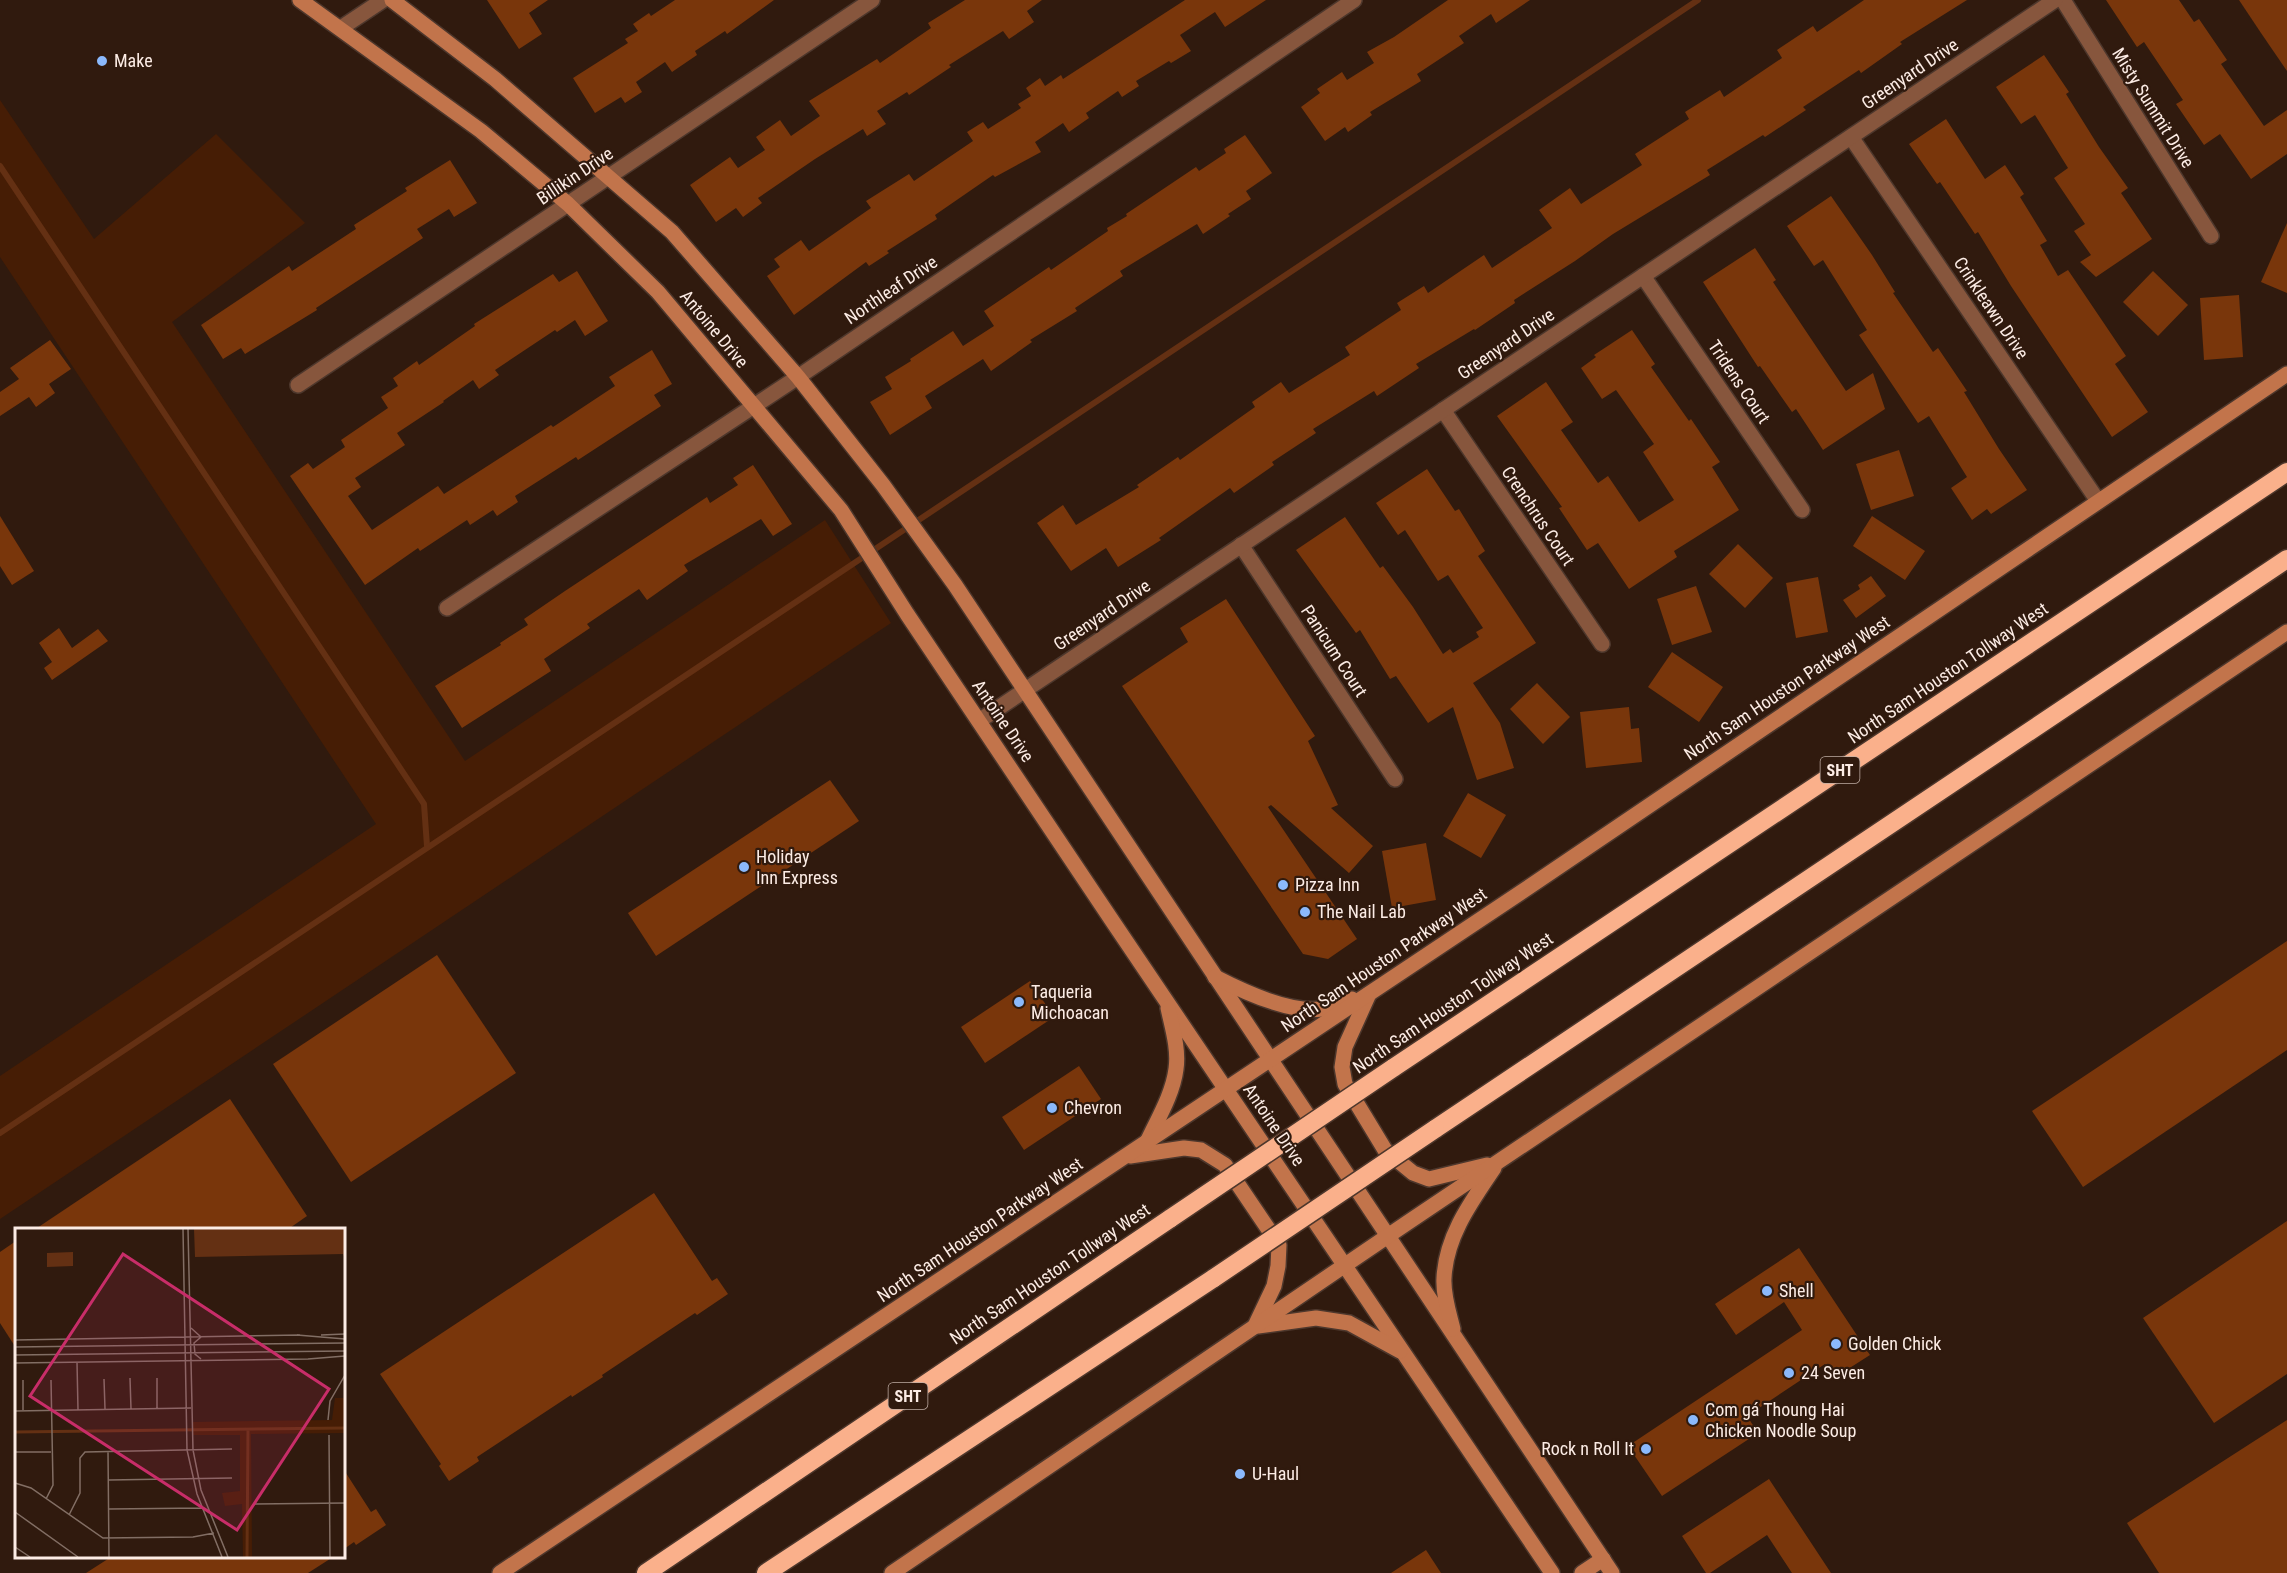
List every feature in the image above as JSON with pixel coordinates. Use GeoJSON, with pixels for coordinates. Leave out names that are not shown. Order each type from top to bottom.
{"type":"FeatureCollection","features":[{"type":"Feature","properties":{"kind":"highway","name":"North Sam Houston Tollway West"},"geometry":{"type":"LineString","coordinates":[[646,1573],[1393,1068],[2287,472]]}},
{"type":"Feature","properties":{"kind":"highway"},"geometry":{"type":"LineString","coordinates":[[766,1573],[1214,1278],[2287,559]]}},
{"type":"Feature","properties":{"kind":"main road","name":"Antoine Drive"},"geometry":{"type":"LineString","coordinates":[[300,0],[481,131],[568,204],[658,292],[841,510],[979,721],[1552,1573]]}},
{"type":"Feature","properties":{"kind":"main road","name":"Antoine Drive"},"geometry":{"type":"LineString","coordinates":[[392,0],[495,79],[672,232],[798,377],[883,484],[955,585],[1612,1573]]}},
{"type":"Feature","properties":{"kind":"main road","name":"North Sam Houston Parkway West"},"geometry":{"type":"LineString","coordinates":[[500,1573],[1369,994],[2287,374]]}},
{"type":"Feature","properties":{"kind":"main road"},"geometry":{"type":"LineString","coordinates":[[892,1573],[2287,632]]}},
{"type":"Feature","properties":{"kind":"main road"},"geometry":{"type":"LineString","coordinates":[[1214,976],[1269,1001],[1292,1006],[1320,1009],[1369,994]]}},
{"type":"Feature","properties":{"kind":"main road"},"geometry":{"type":"LineString","coordinates":[[1369,994],[1345,1047],[1342,1067],[1345,1084],[1385,1150],[1413,1173],[1429,1179],[1497,1163]]}},
{"type":"Feature","properties":{"kind":"main road"},"geometry":{"type":"LineString","coordinates":[[1148,1141],[1166,1102],[1176,1069],[1175,1037],[1166,999]]}},
{"type":"Feature","properties":{"kind":"main road"},"geometry":{"type":"LineString","coordinates":[[1125,1156],[1184,1148],[1201,1150],[1225,1166],[1280,1245],[1274,1286],[1255,1326]]}},
{"type":"Feature","properties":{"kind":"main road"},"geometry":{"type":"LineString","coordinates":[[1455,1338],[1445,1298],[1443,1279],[1448,1252],[1461,1220],[1497,1163]]}},
{"type":"Feature","properties":{"kind":"main road"},"geometry":{"type":"LineString","coordinates":[[1255,1326],[1316,1318],[1349,1323],[1404,1353]]}},
{"type":"Feature","properties":{"kind":"main road"},"geometry":{"type":"LineString","coordinates":[[1582,1573],[1603,1559]]}},
{"type":"Feature","properties":{"kind":"street"},"geometry":{"type":"LineString","coordinates":[[341,28],[383,0]]}},
{"type":"Feature","properties":{"kind":"street","name":"Billikin Drive"},"geometry":{"type":"LineString","coordinates":[[298,385],[872,0]]}},
{"type":"Feature","properties":{"kind":"street","name":"Northleaf Drive"},"geometry":{"type":"LineString","coordinates":[[447,608],[798,377],[1354,0]]}},
{"type":"Feature","properties":{"kind":"street","name":"Greenyard Drive"},"geometry":{"type":"LineString","coordinates":[[979,721],[2055,0]]}},
{"type":"Feature","properties":{"kind":"street","name":"Misty Summit Drive"},"geometry":{"type":"LineString","coordinates":[[2063,0],[2211,236]]}},
{"type":"Feature","properties":{"kind":"street","name":"Crinkleawn Drive"},"geometry":{"type":"LineString","coordinates":[[1851,137],[2098,501]]}},
{"type":"Feature","properties":{"kind":"street","name":"Tridens Court"},"geometry":{"type":"LineString","coordinates":[[1643,276],[1802,510]]}},
{"type":"Feature","properties":{"kind":"street","name":"Crenchrus Court"},"geometry":{"type":"LineString","coordinates":[[1443,410],[1602,644]]}},
{"type":"Feature","properties":{"kind":"street","name":"Panicum Court"},"geometry":{"type":"LineString","coordinates":[[1241,545],[1395,779]]}},
{"type":"Feature","properties":{"kind":"shaded area"},"geometry":{"type":"Polygon","coordinates":[[[0,100],[94,239],[216,134],[305,223],[172,322],[465,761],[825,520],[891,623],[0,1219],[0,1076],[376,824],[0,257],[0,100]]]}},
{"type":"Feature","properties":{"kind":"building"},"geometry":{"type":"Polygon","coordinates":[[[487,0],[548,0],[529,13],[542,34],[519,49],[487,0]]]}},
{"type":"Feature","properties":{"kind":"building"},"geometry":{"type":"Polygon","coordinates":[[[675,0],[774,0],[727,34],[725,31],[695,51],[697,55],[672,72],[665,62],[636,82],[642,92],[625,103],[621,97],[595,113],[573,78],[628,43],[625,39],[638,31],[633,24],[649,13],[651,16],[675,0]]]}},
{"type":"Feature","properties":{"kind":"building"},"geometry":{"type":"Polygon","coordinates":[[[965,0],[1042,0],[1027,11],[1034,22],[1009,39],[1003,31],[949,65],[951,67],[909,95],[907,92],[877,111],[886,124],[867,136],[863,129],[815,159],[758,198],[762,203],[743,217],[736,208],[716,222],[690,185],[730,157],[738,168],[765,150],[756,137],[780,120],[791,136],[820,116],[809,101],[877,59],[880,63],[931,28],[928,23],[965,0]]]}},
{"type":"Feature","properties":{"kind":"building"},"geometry":{"type":"Polygon","coordinates":[[[1185,0],[1266,0],[1225,27],[1215,12],[1180,35],[1191,51],[1136,81],[1139,86],[1122,97],[1118,91],[1086,113],[1089,118],[1069,132],[1063,123],[1035,142],[1041,152],[995,177],[993,175],[935,215],[937,219],[887,251],[889,253],[869,266],[866,262],[794,315],[767,276],[780,267],[774,259],[801,240],[809,251],[871,208],[866,201],[909,174],[914,181],[973,141],[967,132],[983,122],[988,129],[1021,108],[1018,104],[1031,96],[1026,88],[1040,78],[1045,86],[1061,75],[1063,79],[1185,0]]]}},
{"type":"Feature","properties":{"kind":"building"},"geometry":{"type":"Polygon","coordinates":[[[1448,0],[1530,0],[1496,23],[1491,14],[1459,36],[1464,43],[1417,74],[1421,81],[1370,112],[1372,115],[1348,132],[1345,127],[1325,141],[1301,107],[1320,93],[1317,89],[1342,72],[1347,80],[1374,63],[1367,52],[1394,37],[1448,0]]]}},
{"type":"Feature","properties":{"kind":"building"},"geometry":{"type":"Polygon","coordinates":[[[1864,0],[1967,0],[1900,42],[1902,44],[1861,73],[1859,70],[1803,107],[1806,110],[1765,137],[1763,135],[1707,170],[1710,175],[1613,234],[1514,300],[1515,303],[1475,330],[1416,364],[1419,368],[1377,396],[1374,391],[1313,429],[1316,433],[1272,462],[1274,465],[1234,493],[1230,488],[1159,538],[1161,540],[1118,567],[1106,548],[1071,571],[1037,523],[1063,505],[1076,525],[1139,487],[1137,485],[1178,457],[1180,460],[1255,407],[1252,402],[1281,382],[1289,393],[1350,355],[1345,347],[1401,310],[1397,303],[1424,286],[1428,293],[1484,255],[1492,268],[1552,228],[1539,210],[1570,188],[1581,204],[1642,165],[1635,154],[1689,119],[1685,112],[1720,90],[1724,97],[1782,58],[1777,50],[1813,26],[1817,32],[1864,0]]]}},
{"type":"Feature","properties":{"kind":"building"},"geometry":{"type":"Polygon","coordinates":[[[2106,0],[2179,0],[2194,22],[2199,19],[2227,60],[2221,64],[2264,126],[2287,110],[2287,154],[2251,179],[2220,134],[2204,145],[2176,104],[2183,100],[2144,42],[2137,47],[2106,0]]]}},
{"type":"Feature","properties":{"kind":"building"},"geometry":{"type":"Polygon","coordinates":[[[2239,0],[2287,0],[2287,71],[2261,33],[2239,0]]]}},
{"type":"Feature","properties":{"kind":"building"},"geometry":{"type":"Polygon","coordinates":[[[2044,55],[2069,92],[2066,94],[2099,147],[2128,188],[2121,193],[2152,239],[2096,277],[2080,262],[2091,255],[2074,231],[2085,224],[2054,178],[2068,168],[2035,115],[2021,124],[1996,87],[2044,55]]]}},
{"type":"Feature","properties":{"kind":"building"},"geometry":{"type":"Polygon","coordinates":[[[1946,119],[1985,179],[2005,165],[2024,194],[2020,197],[2047,241],[2040,245],[2058,276],[2068,270],[2126,356],[2115,364],[2148,412],[2112,437],[2011,286],[1978,232],[1975,234],[1940,182],[1937,184],[1909,144],[1946,119]]]}},
{"type":"Feature","properties":{"kind":"building"},"geometry":{"type":"Polygon","coordinates":[[[1245,135],[1272,173],[1246,191],[1251,199],[1203,234],[1197,224],[1120,271],[1123,276],[1075,308],[1077,311],[1030,340],[1032,342],[991,371],[983,359],[925,396],[932,408],[890,435],[870,402],[892,389],[885,377],[953,331],[963,346],[994,326],[984,311],[1049,267],[1051,270],[1108,231],[1107,228],[1127,216],[1126,214],[1196,167],[1199,171],[1226,153],[1224,149],[1245,135]]]}},
{"type":"Feature","properties":{"kind":"building"},"geometry":{"type":"Polygon","coordinates":[[[450,160],[477,203],[454,217],[449,209],[417,229],[423,238],[316,308],[317,310],[245,354],[241,348],[223,359],[201,325],[289,266],[292,271],[356,229],[354,225],[407,191],[405,188],[450,160]]]}},
{"type":"Feature","properties":{"kind":"building"},"geometry":{"type":"Polygon","coordinates":[[[1831,196],[1872,255],[1895,292],[1893,293],[1933,352],[1938,348],[1967,391],[1964,392],[2027,490],[1991,514],[1987,509],[1972,520],[1951,488],[1967,477],[1929,416],[1918,423],[1859,335],[1867,330],[1823,260],[1814,266],[1787,226],[1831,196]]]}},
{"type":"Feature","properties":{"kind":"building"},"geometry":{"type":"Polygon","coordinates":[[[2287,223],[2287,293],[2261,282],[2287,223]]]}},
{"type":"Feature","properties":{"kind":"building"},"geometry":{"type":"Polygon","coordinates":[[[1755,248],[1776,280],[1773,282],[1846,391],[1873,373],[1885,409],[1823,450],[1796,409],[1792,412],[1760,366],[1758,367],[1703,282],[1755,248]]]}},
{"type":"Feature","properties":{"kind":"building"},"geometry":{"type":"Polygon","coordinates":[[[577,271],[608,321],[585,336],[575,320],[557,332],[555,330],[495,370],[499,375],[479,389],[473,380],[397,433],[405,445],[355,478],[361,487],[348,496],[372,530],[438,486],[444,494],[551,425],[553,427],[615,386],[609,377],[652,350],[672,384],[654,395],[661,406],[578,460],[576,457],[515,496],[518,502],[497,516],[493,510],[470,525],[467,520],[420,551],[418,548],[365,585],[290,476],[308,463],[313,469],[345,447],[341,440],[388,408],[381,397],[398,386],[393,378],[417,361],[419,365],[475,326],[474,324],[553,274],[559,282],[577,271]]]}},
{"type":"Feature","properties":{"kind":"building"},"geometry":{"type":"Polygon","coordinates":[[[2153,271],[2188,305],[2158,336],[2123,302],[2153,271]]]}},
{"type":"Feature","properties":{"kind":"building"},"geometry":{"type":"Polygon","coordinates":[[[2239,295],[2243,357],[2204,360],[2200,298],[2239,295]]]}},
{"type":"Feature","properties":{"kind":"building"},"geometry":{"type":"Polygon","coordinates":[[[1632,330],[1655,364],[1651,367],[1689,421],[1691,419],[1720,462],[1712,467],[1739,510],[1674,551],[1677,557],[1629,589],[1598,543],[1587,550],[1559,508],[1562,507],[1497,416],[1546,382],[1573,422],[1561,430],[1598,483],[1608,476],[1639,522],[1674,500],[1643,452],[1654,444],[1616,390],[1602,399],[1581,368],[1596,357],[1594,355],[1632,330]]]}},
{"type":"Feature","properties":{"kind":"building"},"geometry":{"type":"Polygon","coordinates":[[[50,340],[71,369],[49,384],[55,393],[36,407],[29,397],[0,416],[0,392],[19,379],[10,368],[50,340]]]}},
{"type":"Feature","properties":{"kind":"building"},"geometry":{"type":"Polygon","coordinates":[[[1899,450],[1914,496],[1871,510],[1856,464],[1899,450]]]}},
{"type":"Feature","properties":{"kind":"building"},"geometry":{"type":"Polygon","coordinates":[[[753,465],[792,524],[773,536],[761,519],[684,565],[688,571],[647,600],[639,589],[587,624],[590,628],[544,659],[551,671],[462,728],[435,686],[501,645],[500,643],[528,625],[524,619],[565,591],[707,497],[710,503],[738,485],[733,478],[753,465]]]}},
{"type":"Feature","properties":{"kind":"building"},"geometry":{"type":"Polygon","coordinates":[[[1427,469],[1455,511],[1459,509],[1485,551],[1478,556],[1536,643],[1473,683],[1500,723],[1514,768],[1477,780],[1453,707],[1428,723],[1396,676],[1390,679],[1360,630],[1356,633],[1296,550],[1345,517],[1380,568],[1383,566],[1413,607],[1443,654],[1450,649],[1453,653],[1479,637],[1476,632],[1483,628],[1448,575],[1438,581],[1405,530],[1398,535],[1376,503],[1427,469]]]}},
{"type":"Feature","properties":{"kind":"building"},"geometry":{"type":"Polygon","coordinates":[[[0,516],[34,571],[12,585],[0,566],[0,516]]]}},
{"type":"Feature","properties":{"kind":"building"},"geometry":{"type":"Polygon","coordinates":[[[1872,516],[1925,551],[1905,580],[1853,546],[1872,516]]]}},
{"type":"Feature","properties":{"kind":"building"},"geometry":{"type":"Polygon","coordinates":[[[1738,544],[1773,578],[1745,608],[1709,574],[1738,544]]]}},
{"type":"Feature","properties":{"kind":"building"},"geometry":{"type":"Polygon","coordinates":[[[1871,576],[1886,596],[1856,618],[1843,600],[1860,589],[1858,585],[1871,576]]]}},
{"type":"Feature","properties":{"kind":"building"},"geometry":{"type":"Polygon","coordinates":[[[1818,577],[1828,632],[1796,638],[1786,583],[1818,577]]]}},
{"type":"Feature","properties":{"kind":"building"},"geometry":{"type":"Polygon","coordinates":[[[1696,586],[1712,632],[1672,645],[1657,599],[1696,586]]]}},
{"type":"Feature","properties":{"kind":"building"},"geometry":{"type":"Polygon","coordinates":[[[1226,599],[1315,736],[1308,741],[1338,805],[1331,808],[1373,846],[1349,873],[1271,805],[1268,807],[1357,939],[1328,959],[1303,954],[1122,686],[1188,642],[1180,628],[1226,599]]]}},
{"type":"Feature","properties":{"kind":"building"},"geometry":{"type":"Polygon","coordinates":[[[59,628],[72,648],[98,629],[108,641],[52,680],[44,668],[52,662],[39,643],[59,628]]]}},
{"type":"Feature","properties":{"kind":"building"},"geometry":{"type":"Polygon","coordinates":[[[1672,652],[1723,687],[1699,722],[1648,687],[1672,652]]]}},
{"type":"Feature","properties":{"kind":"building"},"geometry":{"type":"Polygon","coordinates":[[[1537,683],[1570,717],[1543,744],[1510,709],[1537,683]]]}},
{"type":"Feature","properties":{"kind":"building"},"geometry":{"type":"Polygon","coordinates":[[[1629,707],[1631,729],[1639,728],[1642,762],[1586,768],[1580,712],[1629,707]]]}},
{"type":"Feature","properties":{"kind":"building","name":"Holiday Inn Express"},"geometry":{"type":"Polygon","coordinates":[[[830,780],[859,821],[656,956],[628,913],[830,780]]]}},
{"type":"Feature","properties":{"kind":"building"},"geometry":{"type":"Polygon","coordinates":[[[1468,793],[1506,815],[1481,858],[1443,836],[1468,793]]]}},
{"type":"Feature","properties":{"kind":"building"},"geometry":{"type":"Polygon","coordinates":[[[1426,843],[1436,900],[1392,908],[1382,851],[1426,843]]]}},
{"type":"Feature","properties":{"kind":"building"},"geometry":{"type":"Polygon","coordinates":[[[2287,941],[2287,1050],[2083,1187],[2032,1111],[2287,941]]]}},
{"type":"Feature","properties":{"kind":"building"},"geometry":{"type":"Polygon","coordinates":[[[437,955],[516,1073],[351,1182],[273,1064],[437,955]]]}},
{"type":"Feature","properties":{"kind":"building"},"geometry":{"type":"Polygon","coordinates":[[[1030,981],[1054,1017],[985,1063],[961,1027],[1030,981]]]}},
{"type":"Feature","properties":{"kind":"building","name":"Chevron"},"geometry":{"type":"Polygon","coordinates":[[[1079,1066],[1101,1099],[1024,1150],[1002,1117],[1079,1066]]]}},
{"type":"Feature","properties":{"kind":"building"},"geometry":{"type":"Polygon","coordinates":[[[230,1099],[307,1216],[290,1228],[37,1228],[230,1099]]]}},
{"type":"Feature","properties":{"kind":"building"},"geometry":{"type":"Polygon","coordinates":[[[654,1193],[712,1281],[717,1278],[728,1294],[697,1315],[695,1313],[602,1375],[603,1377],[572,1397],[571,1395],[477,1457],[479,1461],[449,1481],[439,1466],[441,1464],[380,1374],[654,1193]]]}},
{"type":"Feature","properties":{"kind":"building"},"geometry":{"type":"Polygon","coordinates":[[[2287,1221],[2287,1374],[2214,1423],[2143,1318],[2287,1221]]]}},
{"type":"Feature","properties":{"kind":"building"},"geometry":{"type":"Polygon","coordinates":[[[15,1242],[15,1346],[0,1323],[0,1252],[15,1242]]]}},
{"type":"Feature","properties":{"kind":"building"},"geometry":{"type":"Polygon","coordinates":[[[1799,1248],[1870,1355],[1834,1378],[1825,1364],[1747,1416],[1758,1433],[1662,1496],[1628,1446],[1802,1330],[1784,1302],[1736,1335],[1715,1304],[1799,1248]]]}},
{"type":"Feature","properties":{"kind":"building"},"geometry":{"type":"Polygon","coordinates":[[[2287,1420],[2287,1573],[2159,1573],[2127,1523],[2287,1420]]]}},
{"type":"Feature","properties":{"kind":"building"},"geometry":{"type":"Polygon","coordinates":[[[345,1472],[371,1512],[376,1509],[386,1525],[356,1545],[354,1542],[345,1548],[345,1472]]]}},
{"type":"Feature","properties":{"kind":"building"},"geometry":{"type":"Polygon","coordinates":[[[1769,1479],[1831,1573],[1792,1573],[1767,1535],[1710,1573],[1706,1573],[1682,1536],[1769,1479]]]}},
{"type":"Feature","properties":{"kind":"building"},"geometry":{"type":"Polygon","coordinates":[[[1426,1550],[1441,1573],[1391,1573],[1426,1550]]]}},
{"type":"Feature","properties":{"kind":"building"},"geometry":{"type":"Polygon","coordinates":[[[109,1558],[331,1558],[308,1573],[86,1573],[109,1558]]]}},
{"type":"Feature","properties":{"kind":"waterway"},"geometry":{"type":"LineString","coordinates":[[0,1133],[1698,0]]}},
{"type":"Feature","properties":{"kind":"waterway"},"geometry":{"type":"LineString","coordinates":[[0,166],[424,804],[427,846]]}},
{"type":"Feature","properties":{"kind":"place","name":"Make"},"geometry":{"type":"Point","coordinates":[102,61]}},
{"type":"Feature","properties":{"kind":"place","name":"Holiday Inn Express"},"geometry":{"type":"Point","coordinates":[744,867]}},
{"type":"Feature","properties":{"kind":"place","name":"Pizza Inn"},"geometry":{"type":"Point","coordinates":[1283,885]}},
{"type":"Feature","properties":{"kind":"place","name":"The Nail Lab"},"geometry":{"type":"Point","coordinates":[1305,912]}},
{"type":"Feature","properties":{"kind":"place","name":"Taqueria Michoacan"},"geometry":{"type":"Point","coordinates":[1019,1002]}},
{"type":"Feature","properties":{"kind":"place","name":"Chevron"},"geometry":{"type":"Point","coordinates":[1052,1108]}},
{"type":"Feature","properties":{"kind":"place","name":"Shell"},"geometry":{"type":"Point","coordinates":[1767,1291]}},
{"type":"Feature","properties":{"kind":"place","name":"Golden Chick"},"geometry":{"type":"Point","coordinates":[1836,1344]}},
{"type":"Feature","properties":{"kind":"place","name":"24 Seven"},"geometry":{"type":"Point","coordinates":[1789,1373]}},
{"type":"Feature","properties":{"kind":"place","name":"Com gá Thoung Hai Chicken Noodle Soup"},"geometry":{"type":"Point","coordinates":[1693,1420]}},
{"type":"Feature","properties":{"kind":"place","name":"Rock n Roll It"},"geometry":{"type":"Point","coordinates":[1646,1449]}},
{"type":"Feature","properties":{"kind":"place","name":"U-Haul"},"geometry":{"type":"Point","coordinates":[1240,1474]}}]}
